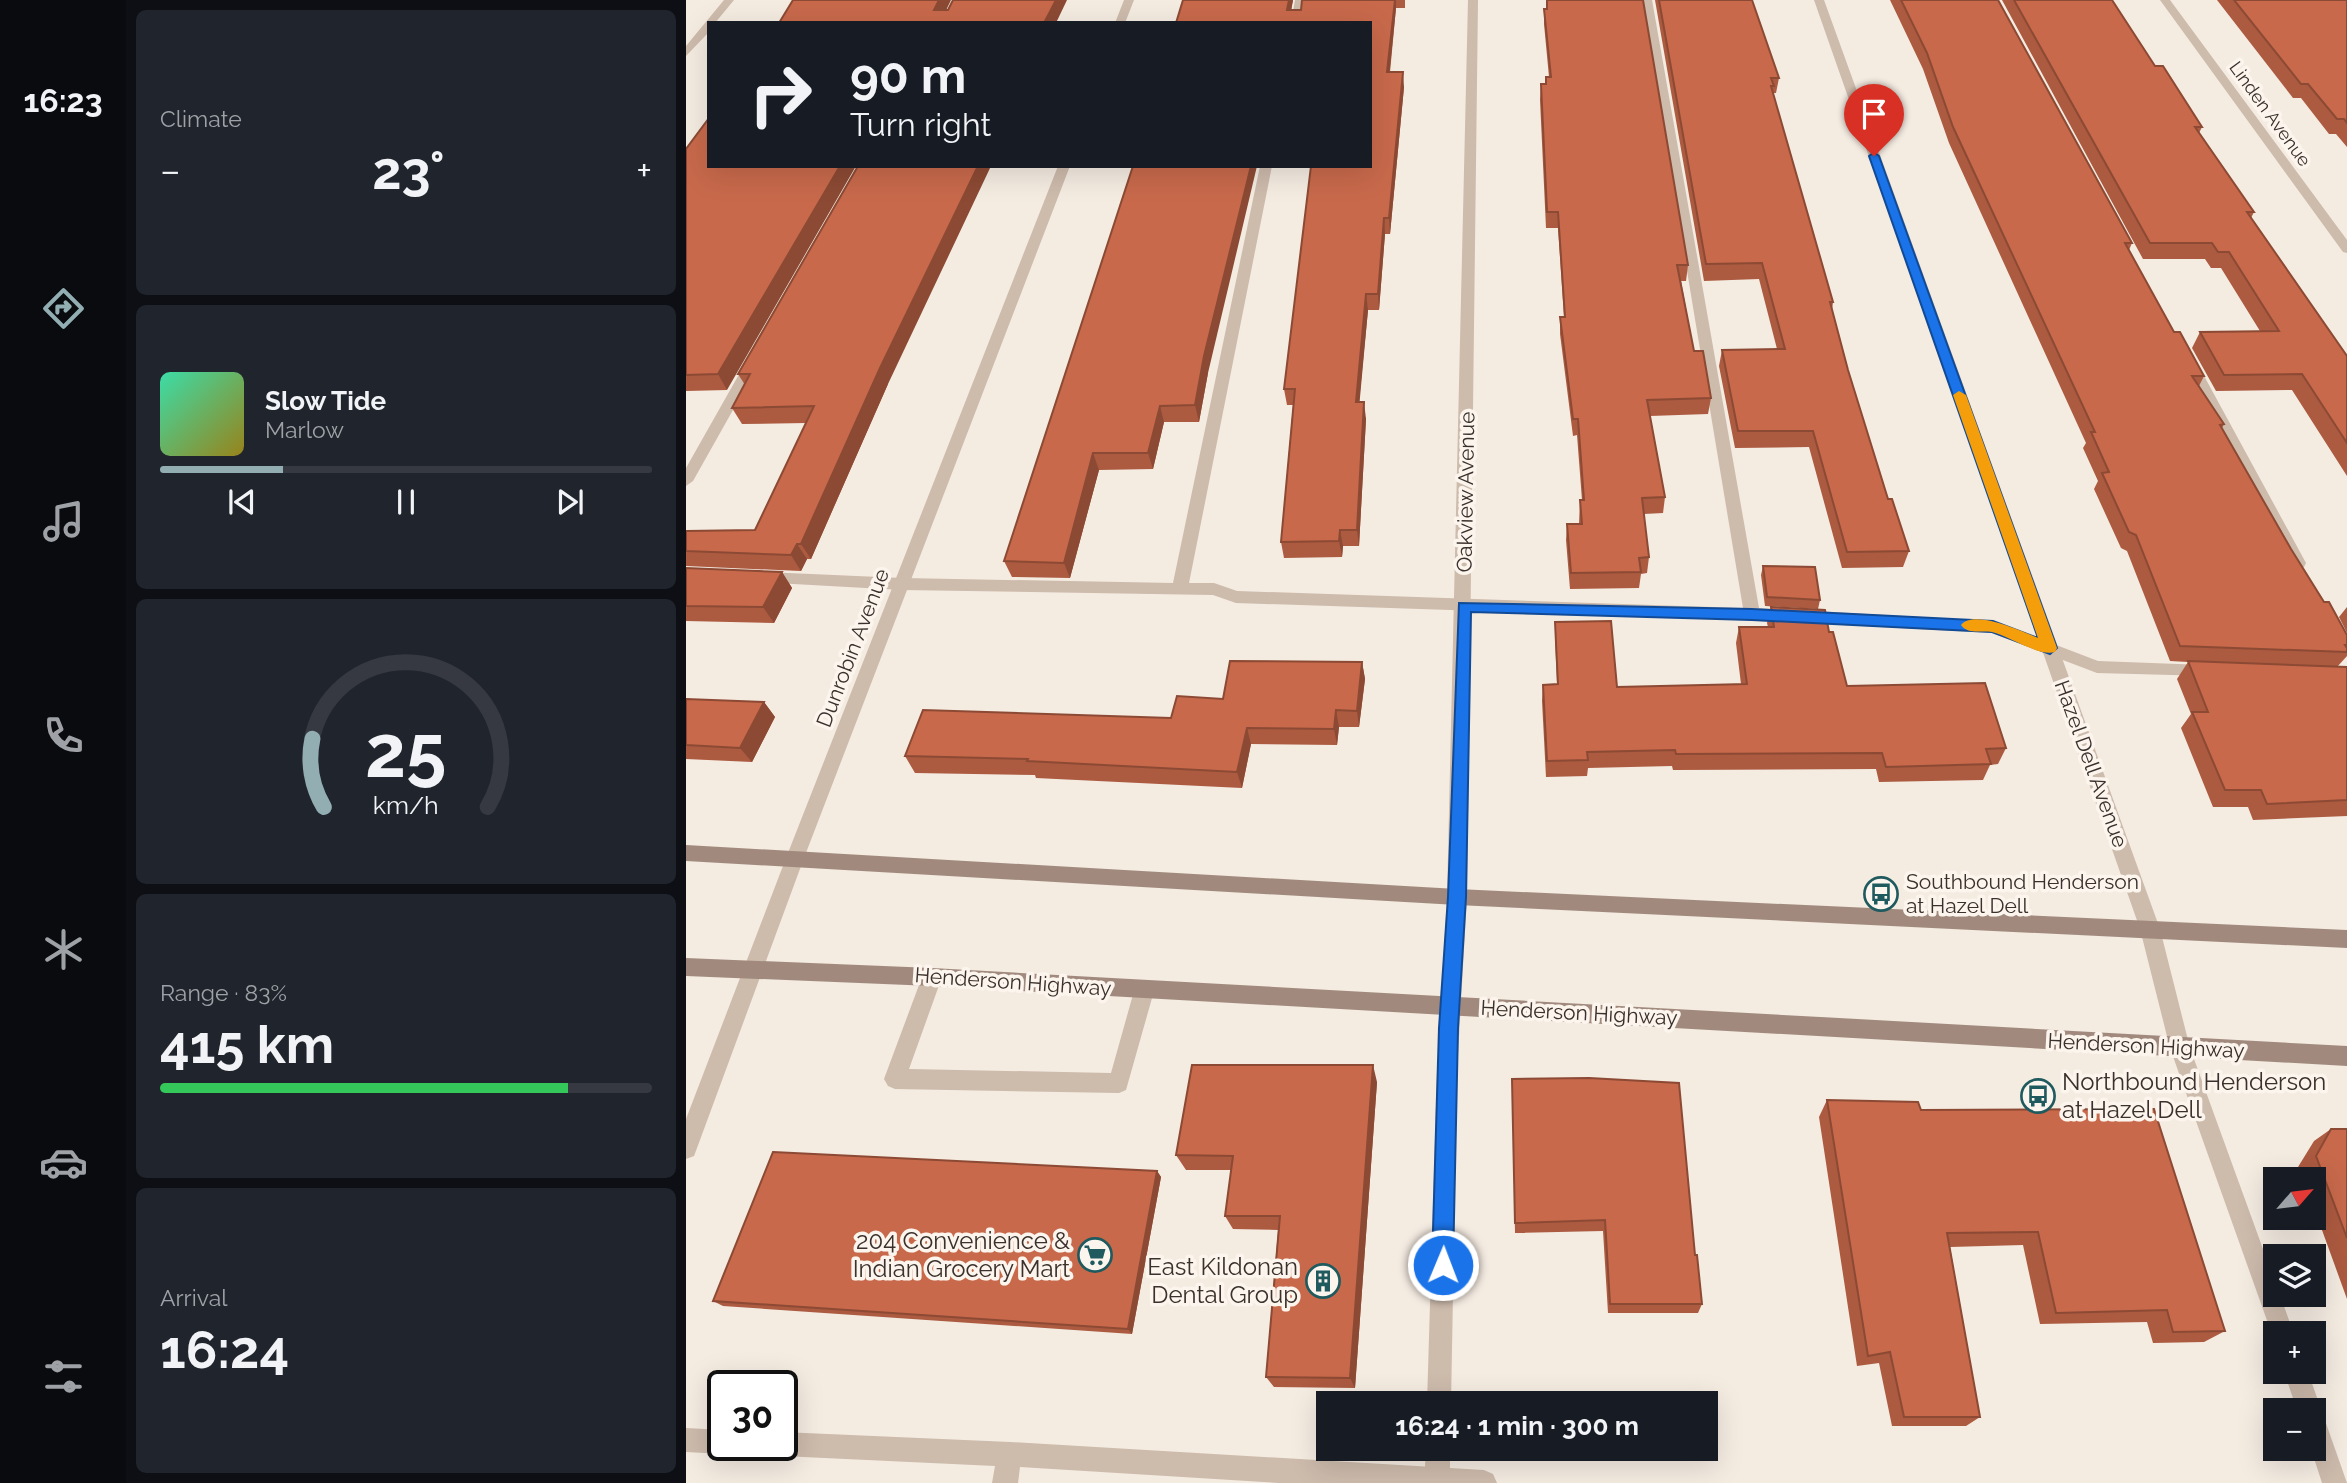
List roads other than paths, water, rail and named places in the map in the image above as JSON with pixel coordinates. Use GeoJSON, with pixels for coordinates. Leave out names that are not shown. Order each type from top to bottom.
{"type":"FeatureCollection","features":[{"type":"Feature","properties":{"kind":"main road"},"geometry":{"type":"LineString","coordinates":[[686,853],[1457,897],[2347,939]]}},
{"type":"Feature","properties":{"kind":"main road","name":"Henderson Highway"},"geometry":{"type":"LineString","coordinates":[[686,967],[932,977],[2347,1056]]}},
{"type":"Feature","properties":{"kind":"street"},"geometry":{"type":"LineString","coordinates":[[712,21],[729,0]]}},
{"type":"Feature","properties":{"kind":"street"},"geometry":{"type":"LineString","coordinates":[[1121,21],[1129,0]]}},
{"type":"Feature","properties":{"kind":"street"},"geometry":{"type":"LineString","coordinates":[[1296,21],[1300,0]]}},
{"type":"Feature","properties":{"kind":"street","name":"Oakview Avenue"},"geometry":{"type":"LineString","coordinates":[[1439,1391],[1450,1006],[1457,897],[1473,0]]}},
{"type":"Feature","properties":{"kind":"street"},"geometry":{"type":"LineString","coordinates":[[1647,0],[1752,614]]}},
{"type":"Feature","properties":{"kind":"street","name":"Hazel Dell Avenue"},"geometry":{"type":"LineString","coordinates":[[1819,0],[2150,929],[2180,1048],[2277,1321]]}},
{"type":"Feature","properties":{"kind":"street","name":"Linden Avenue"},"geometry":{"type":"LineString","coordinates":[[2165,0],[2347,249]]}},
{"type":"Feature","properties":{"kind":"street"},"geometry":{"type":"LineString","coordinates":[[686,53],[707,28]]}},
{"type":"Feature","properties":{"kind":"street","name":"Dunrobin Avenue"},"geometry":{"type":"LineString","coordinates":[[686,1147],[795,858],[1064,168]]}},
{"type":"Feature","properties":{"kind":"street"},"geometry":{"type":"LineString","coordinates":[[1180,588],[1266,168]]}},
{"type":"Feature","properties":{"kind":"street"},"geometry":{"type":"LineString","coordinates":[[686,481],[762,348]]}},
{"type":"Feature","properties":{"kind":"street"},"geometry":{"type":"LineString","coordinates":[[2183,351],[2308,581]]}},
{"type":"Feature","properties":{"kind":"street"},"geometry":{"type":"LineString","coordinates":[[751,577],[902,584],[1214,589],[1236,597],[1752,614],[1993,626],[2097,667],[2214,671]]}},
{"type":"Feature","properties":{"kind":"street"},"geometry":{"type":"LineString","coordinates":[[932,977],[895,1079],[1119,1083],[1144,990]]}},
{"type":"Feature","properties":{"kind":"street"},"geometry":{"type":"LineString","coordinates":[[686,1440],[707,1441]]}},
{"type":"Feature","properties":{"kind":"street"},"geometry":{"type":"LineString","coordinates":[[798,1445],[1010,1454],[1484,1483]]}},
{"type":"Feature","properties":{"kind":"street"},"geometry":{"type":"LineString","coordinates":[[1004,1483],[1010,1454]]}},
{"type":"Feature","properties":{"kind":"street"},"geometry":{"type":"LineString","coordinates":[[2326,1457],[2335,1483]]}},
{"type":"Feature","properties":{"kind":"street"},"geometry":{"type":"LineString","coordinates":[[1437,1481],[1438,1461]]}},
{"type":"Feature","properties":{"kind":"place","name":"Southbound Henderson at Hazel Dell"},"geometry":{"type":"Point","coordinates":[1881,894]}},
{"type":"Feature","properties":{"kind":"place","name":"Northbound Henderson at Hazel Dell"},"geometry":{"type":"Point","coordinates":[2038,1096]}},
{"type":"Feature","properties":{"kind":"place","name":"204 Convenience & Indian Grocery Mart"},"geometry":{"type":"Point","coordinates":[1095,1255]}},
{"type":"Feature","properties":{"kind":"place","name":"East Kildonan Dental Group"},"geometry":{"type":"Point","coordinates":[1323,1281]}}]}
